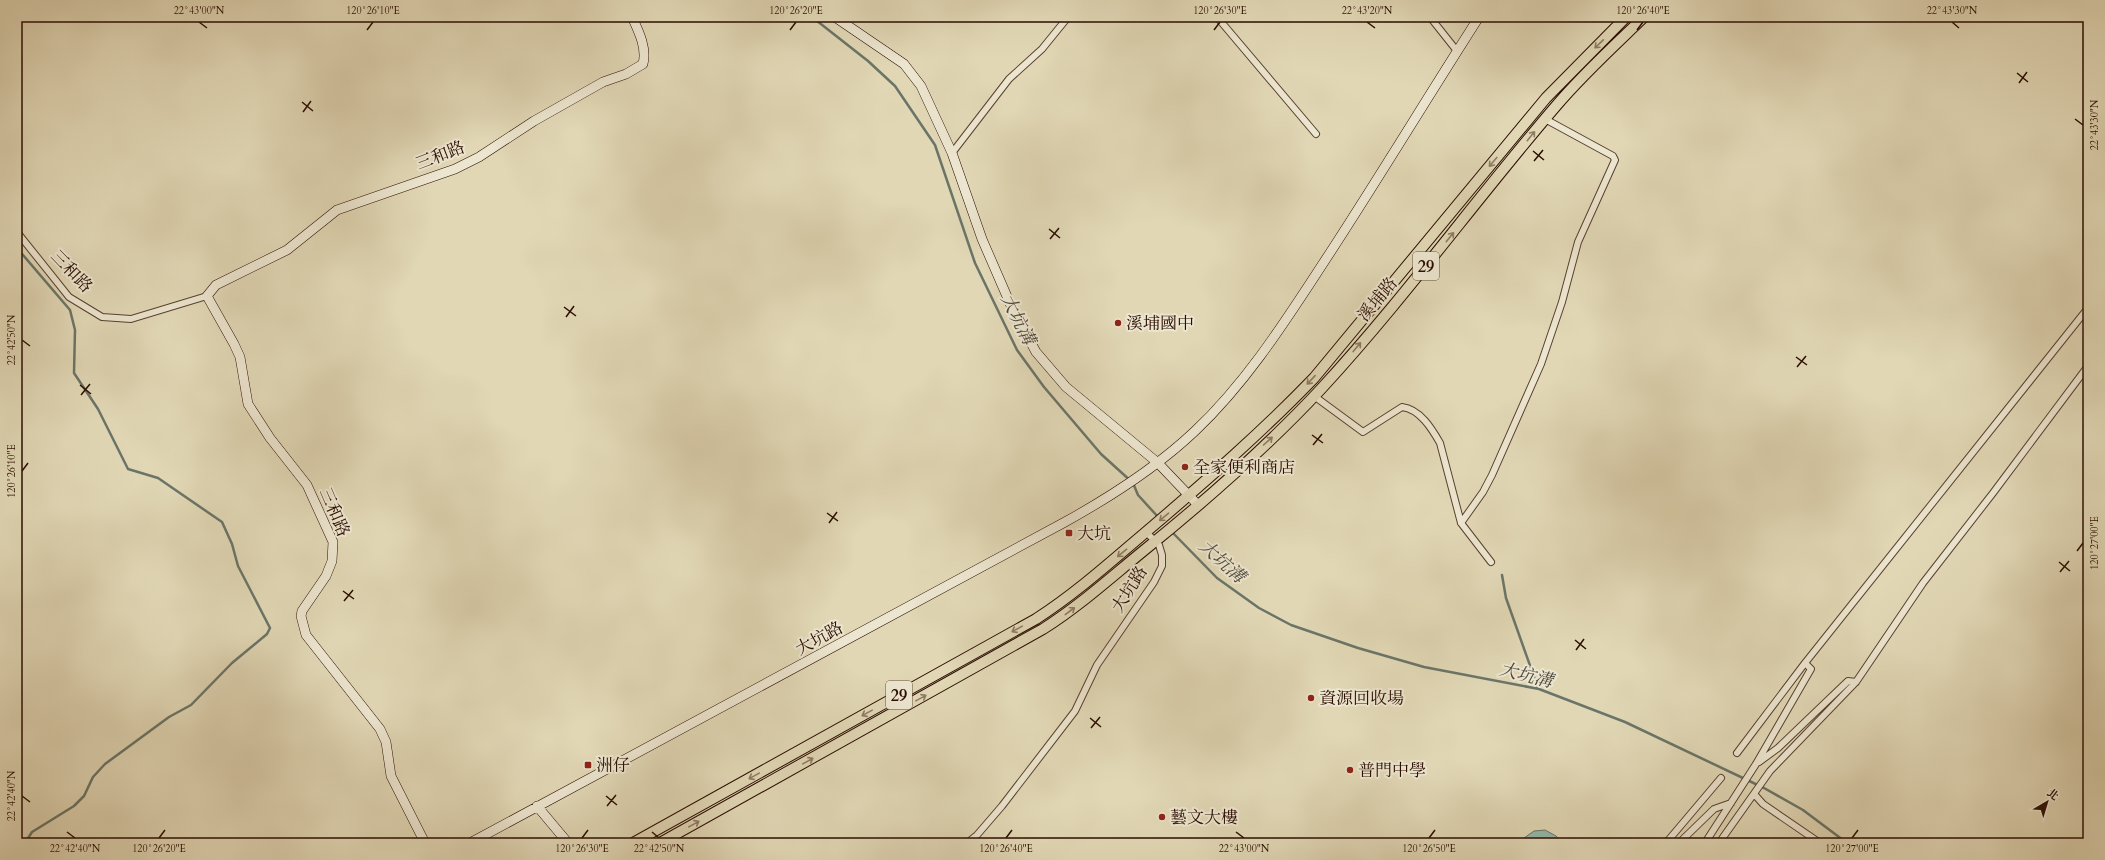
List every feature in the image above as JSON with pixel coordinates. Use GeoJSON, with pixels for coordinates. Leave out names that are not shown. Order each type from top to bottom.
{"type":"FeatureCollection","features":[{"type":"Feature","properties":{"kind":"main road","name":"溪埔路"},"geometry":{"type":"LineString","coordinates":[[1149,530],[1189,496],[1284,409],[1314,378],[1546,98],[1626,17]]}},
{"type":"Feature","properties":{"kind":"main road","name":"溪埔路"},"geometry":{"type":"LineString","coordinates":[[1157,539],[1198,505],[1292,419],[1314,396],[1440,250],[1545,119],[1578,81],[1644,17]]}},
{"type":"Feature","properties":{"kind":"main road","name":"大坑路"},"geometry":{"type":"LineString","coordinates":[[633,843],[1036,619],[1066,599],[1149,530]]}},
{"type":"Feature","properties":{"kind":"main road","name":"大坑路"},"geometry":{"type":"LineString","coordinates":[[660,843],[1043,629],[1072,609],[1157,539]]}},
{"type":"Feature","properties":{"kind":"street","name":"三和路"},"geometry":{"type":"LineString","coordinates":[[17,232],[69,297],[102,317],[131,319],[206,296],[216,285],[226,278],[287,250],[337,210],[455,169],[480,157],[534,121],[603,82],[626,74],[643,64],[645,56],[644,46],[632,17]]}},
{"type":"Feature","properties":{"kind":"street"},"geometry":{"type":"LineString","coordinates":[[835,17],[904,64],[921,86],[952,153],[982,239],[1012,308],[1036,352],[1066,387],[1158,463],[1198,505]]}},
{"type":"Feature","properties":{"kind":"street"},"geometry":{"type":"LineString","coordinates":[[952,153],[1009,79],[1042,49],[1068,17]]}},
{"type":"Feature","properties":{"kind":"street"},"geometry":{"type":"LineString","coordinates":[[1217,17],[1316,134]]}},
{"type":"Feature","properties":{"kind":"street"},"geometry":{"type":"LineString","coordinates":[[1430,17],[1457,51]]}},
{"type":"Feature","properties":{"kind":"street"},"geometry":{"type":"LineString","coordinates":[[1158,463],[1196,430],[1238,385],[1265,349],[1365,199],[1479,17]]}},
{"type":"Feature","properties":{"kind":"street"},"geometry":{"type":"LineString","coordinates":[[1461,523],[1483,492],[1492,475],[1541,364],[1562,302],[1578,242],[1615,160],[1613,156],[1545,119]]}},
{"type":"Feature","properties":{"kind":"street","name":"三和路"},"geometry":{"type":"LineString","coordinates":[[206,296],[234,344],[240,358],[248,404],[270,438],[307,485],[333,542],[332,561],[326,576],[302,611],[301,616],[306,635],[380,729],[386,742],[391,776],[424,843]]}},
{"type":"Feature","properties":{"kind":"street"},"geometry":{"type":"LineString","coordinates":[[1737,753],[1805,663],[2088,308]]}},
{"type":"Feature","properties":{"kind":"street"},"geometry":{"type":"LineString","coordinates":[[1719,843],[1755,795],[1770,772],[1856,682],[1923,582],[1993,493],[2088,366]]}},
{"type":"Feature","properties":{"kind":"street"},"geometry":{"type":"LineString","coordinates":[[1314,396],[1363,432],[1402,407],[1409,408],[1418,415],[1434,432],[1440,443],[1461,523],[1491,562]]}},
{"type":"Feature","properties":{"kind":"street","name":"大坑路"},"geometry":{"type":"LineString","coordinates":[[470,843],[750,693],[1115,494],[1158,463]]}},
{"type":"Feature","properties":{"kind":"street","name":"大坑路"},"geometry":{"type":"LineString","coordinates":[[967,843],[977,835],[1002,806],[1075,711],[1097,665],[1154,582],[1162,566],[1162,555],[1157,539],[1149,530]]}},
{"type":"Feature","properties":{"kind":"street"},"geometry":{"type":"LineString","coordinates":[[1705,843],[1756,764],[1811,669],[1805,663]]}},
{"type":"Feature","properties":{"kind":"street"},"geometry":{"type":"LineString","coordinates":[[1756,764],[1778,748],[1848,681],[1856,682]]}},
{"type":"Feature","properties":{"kind":"street"},"geometry":{"type":"LineString","coordinates":[[1666,843],[1721,778]]}},
{"type":"Feature","properties":{"kind":"street"},"geometry":{"type":"LineString","coordinates":[[1755,795],[1763,804],[1820,843]]}},
{"type":"Feature","properties":{"kind":"street"},"geometry":{"type":"LineString","coordinates":[[1680,843],[1714,809],[1731,803]]}},
{"type":"Feature","properties":{"kind":"street"},"geometry":{"type":"LineString","coordinates":[[537,806],[568,843]]}},
{"type":"Feature","properties":{"kind":"shaded area"},"geometry":{"type":"Polygon","coordinates":[[[1545,830],[1556,836],[1560,840],[1559,843],[1517,843],[1534,831],[1545,830]]]}},
{"type":"Feature","properties":{"kind":"waterway","name":"大坑溝"},"geometry":{"type":"LineString","coordinates":[[812,17],[868,61],[895,86],[935,145],[975,263],[1017,350],[1044,387],[1101,454],[1133,483],[1138,495],[1159,518]]}},
{"type":"Feature","properties":{"kind":"waterway"},"geometry":{"type":"LineString","coordinates":[[17,248],[70,310],[75,330],[74,373],[98,409],[128,469],[158,478],[222,522],[232,544],[238,566],[270,628],[267,634],[232,663],[191,705],[169,717],[105,764],[93,777],[84,796],[74,806],[32,832],[25,843]]}},
{"type":"Feature","properties":{"kind":"waterway","name":"大坑溝"},"geometry":{"type":"LineString","coordinates":[[1172,532],[1217,578],[1259,608],[1291,625],[1358,648],[1424,667],[1539,689],[1625,722],[1764,788],[1803,810],[1847,843]]}},
{"type":"Feature","properties":{"kind":"waterway"},"geometry":{"type":"LineString","coordinates":[[1502,575],[1506,598],[1538,688]]}},
{"type":"Feature","properties":{"kind":"place","name":"溪埔國中"},"geometry":{"type":"Point","coordinates":[1118,323]}},
{"type":"Feature","properties":{"kind":"place","name":"全家便利商店"},"geometry":{"type":"Point","coordinates":[1185,467]}},
{"type":"Feature","properties":{"kind":"place","name":"大坑"},"geometry":{"type":"Point","coordinates":[1069,533]}},
{"type":"Feature","properties":{"kind":"place","name":"資源回收場"},"geometry":{"type":"Point","coordinates":[1311,698]}},
{"type":"Feature","properties":{"kind":"place","name":"洲仔"},"geometry":{"type":"Point","coordinates":[588,765]}},
{"type":"Feature","properties":{"kind":"place","name":"普門中學"},"geometry":{"type":"Point","coordinates":[1350,770]}},
{"type":"Feature","properties":{"kind":"place","name":"藝文大樓"},"geometry":{"type":"Point","coordinates":[1162,817]}}]}
